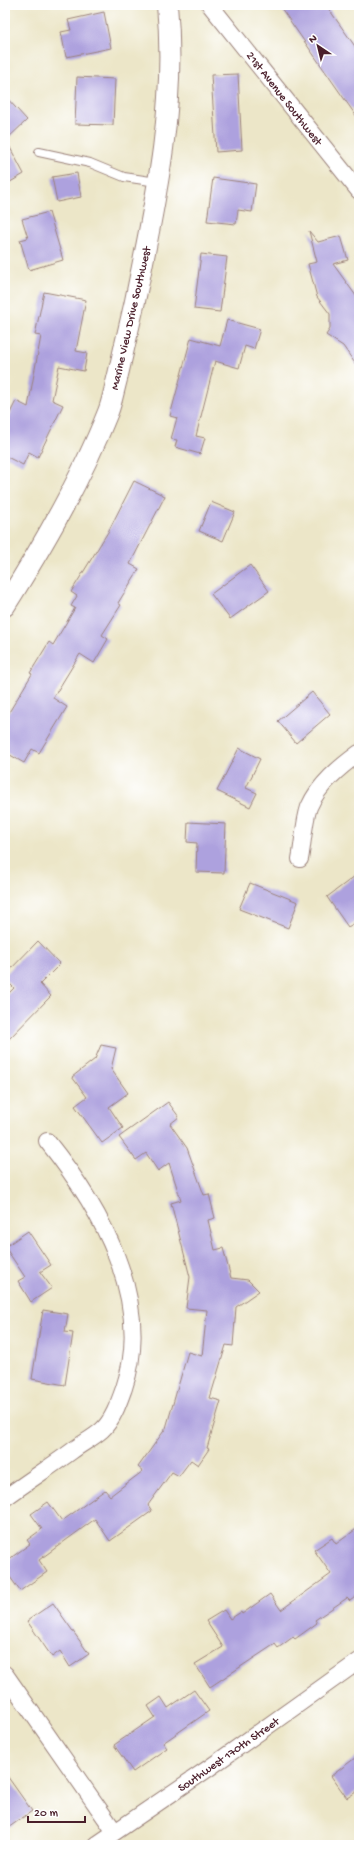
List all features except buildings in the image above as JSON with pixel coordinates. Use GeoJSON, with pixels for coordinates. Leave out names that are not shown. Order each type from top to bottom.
{"type":"FeatureCollection","features":[{"type":"Feature","properties":{"kind":"street","name":"Marine View Drive Southwest"},"geometry":{"type":"LineString","coordinates":[[5,606],[35,558],[80,476],[109,410],[130,322],[152,217],[168,108],[170,37],[167,5]]}},
{"type":"Feature","properties":{"kind":"street","name":"21st Avenue Southwest"},"geometry":{"type":"LineString","coordinates":[[210,5],[359,192]]}},
{"type":"Feature","properties":{"kind":"street"},"geometry":{"type":"LineString","coordinates":[[300,859],[309,808],[319,791],[336,770],[359,753]]}},
{"type":"Feature","properties":{"kind":"street"},"geometry":{"type":"LineString","coordinates":[[5,1498],[102,1430],[118,1405],[130,1371],[133,1336],[128,1300],[118,1259],[103,1226],[84,1192],[68,1168],[47,1142]]}},
{"type":"Feature","properties":{"kind":"street","name":"Southwest 170th Street"},"geometry":{"type":"LineString","coordinates":[[96,1845],[209,1768],[359,1661]]}},
{"type":"Feature","properties":{"kind":"street"},"geometry":{"type":"LineString","coordinates":[[5,1674],[115,1832]]}},
{"type":"Feature","properties":{"kind":"lane"},"geometry":{"type":"LineString","coordinates":[[39,152],[90,163],[124,177],[157,182]]}}]}
